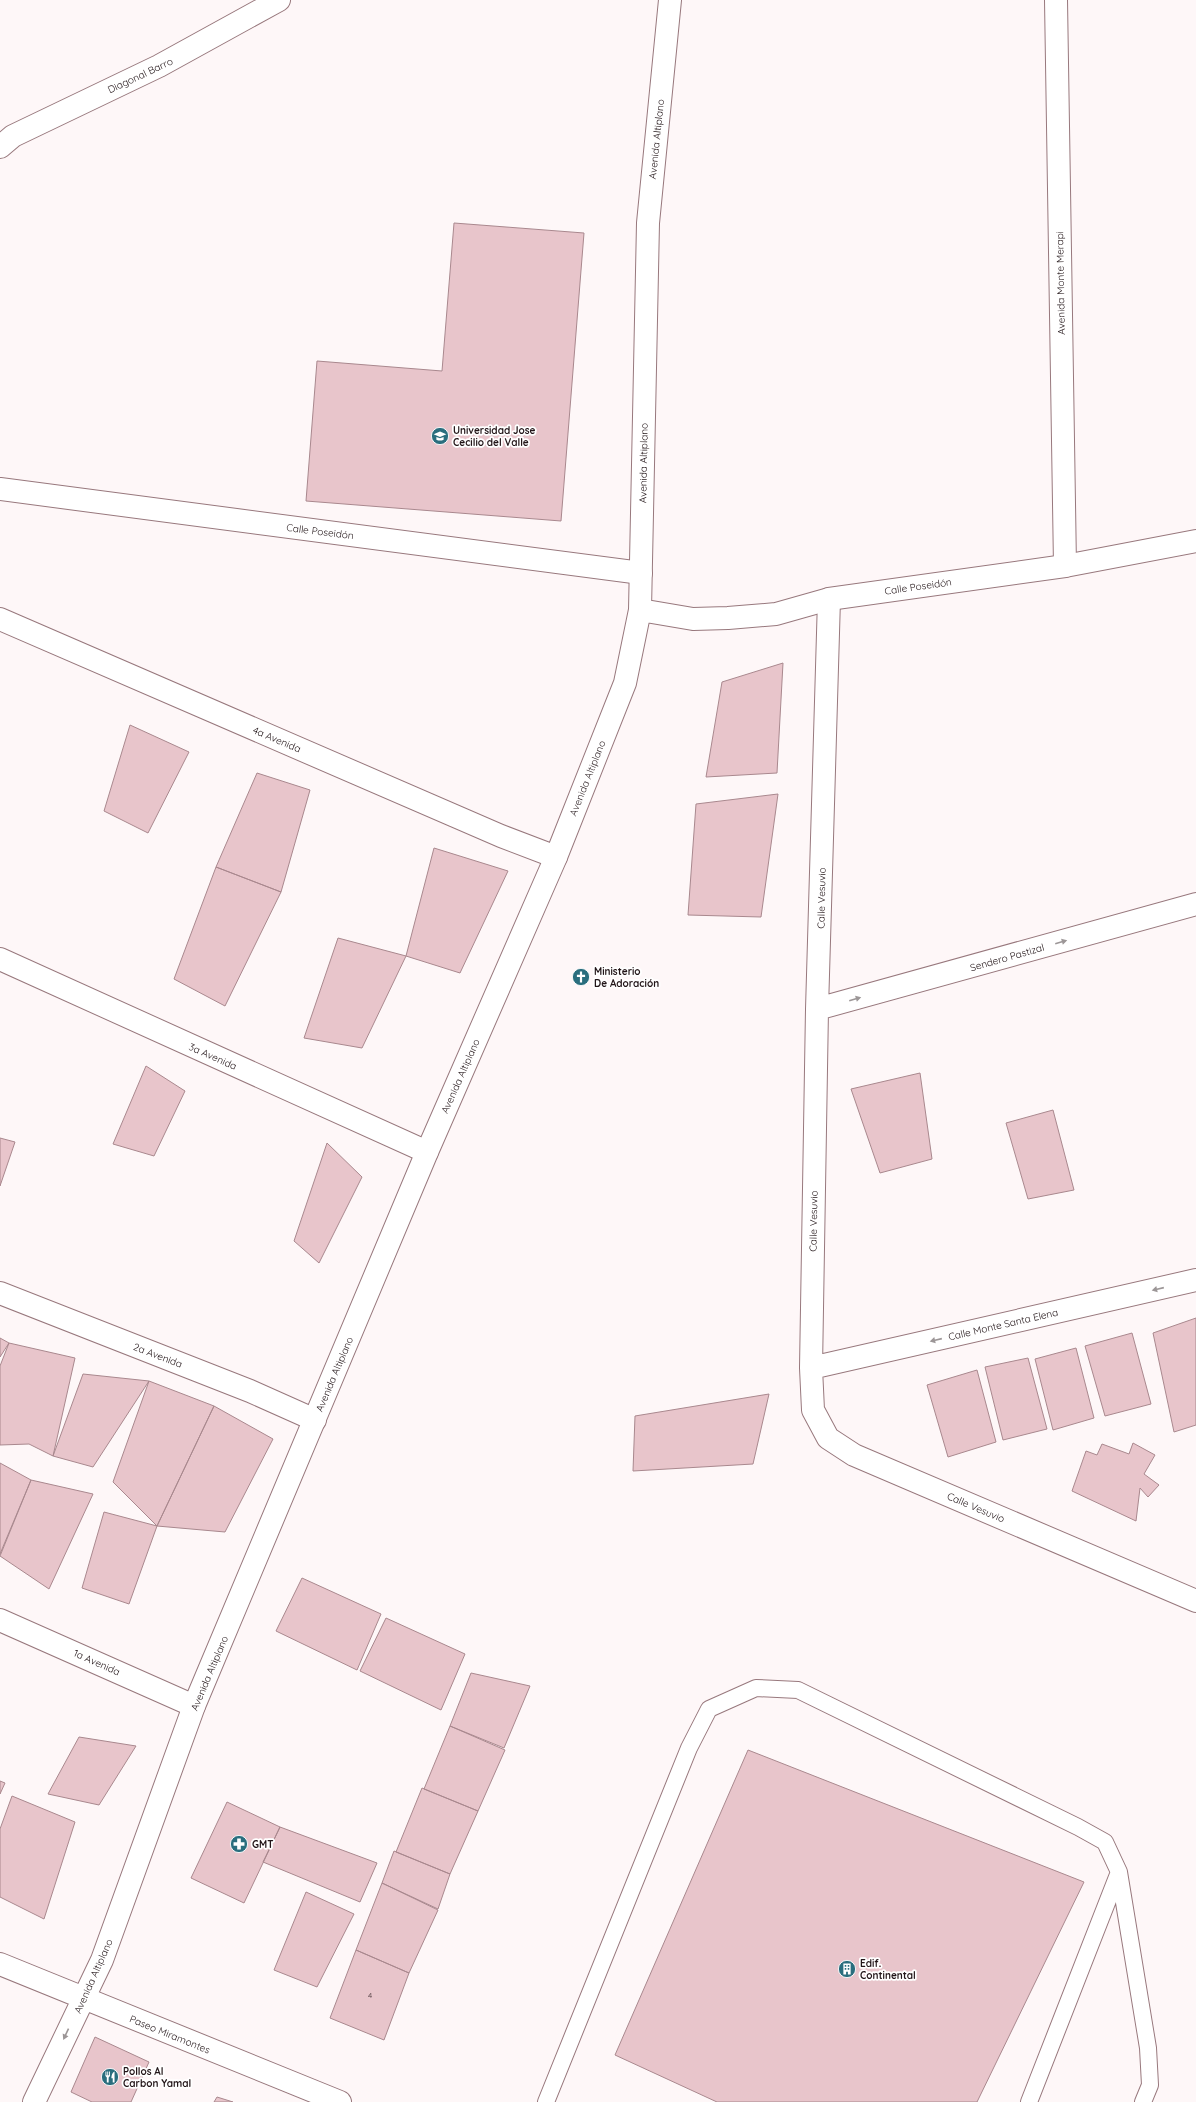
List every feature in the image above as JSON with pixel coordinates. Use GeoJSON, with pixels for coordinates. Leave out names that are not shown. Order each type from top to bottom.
{"type":"FeatureCollection","features":[{"type":"Feature","properties":{"kind":"street","name":"Diagonal Barro"},"geometry":{"type":"LineString","coordinates":[[0,147],[13,136],[159,66],[279,0]]}},
{"type":"Feature","properties":{"kind":"street","name":"Avenida Altiplano"},"geometry":{"type":"LineString","coordinates":[[34,2102],[102,1960],[194,1706],[427,1152],[556,857],[625,683],[640,610],[648,222],[670,0]]}},
{"type":"Feature","properties":{"kind":"street","name":"Avenida Monte Merapi"},"geometry":{"type":"LineString","coordinates":[[1056,0],[1065,566]]}},
{"type":"Feature","properties":{"kind":"street","name":"Calle Poseidón"},"geometry":{"type":"LineString","coordinates":[[0,489],[641,573]]}},
{"type":"Feature","properties":{"kind":"street","name":"Calle Poseidón"},"geometry":{"type":"LineString","coordinates":[[640,610],[693,619],[776,614],[829,599],[1065,566],[1196,541]]}},
{"type":"Feature","properties":{"kind":"street","name":"Calle Vesuvio"},"geometry":{"type":"LineString","coordinates":[[829,599],[817,1009],[811,1368],[813,1410],[828,1438],[854,1455],[1196,1601]]}},
{"type":"Feature","properties":{"kind":"street","name":"4a Avenida"},"geometry":{"type":"LineString","coordinates":[[0,620],[501,836],[556,857]]}},
{"type":"Feature","properties":{"kind":"street","name":"Sendero Pastizal"},"geometry":{"type":"LineString","coordinates":[[817,1009],[1196,904]]}},
{"type":"Feature","properties":{"kind":"street","name":"3a Avenida"},"geometry":{"type":"LineString","coordinates":[[0,959],[427,1152]]}},
{"type":"Feature","properties":{"kind":"street","name":"Calle Monte Santa Elena"},"geometry":{"type":"LineString","coordinates":[[811,1368],[1196,1280]]}},
{"type":"Feature","properties":{"kind":"street","name":"2a Avenida"},"geometry":{"type":"LineString","coordinates":[[0,1293],[250,1391],[315,1420]]}},
{"type":"Feature","properties":{"kind":"street","name":"1a Avenida"},"geometry":{"type":"LineString","coordinates":[[0,1620],[194,1706]]}},
{"type":"Feature","properties":{"kind":"street","name":"Paseo Miramontes"},"geometry":{"type":"LineString","coordinates":[[0,1964],[83,1999],[340,2102]]}},
{"type":"Feature","properties":{"kind":"lane"},"geometry":{"type":"LineString","coordinates":[[546,2102],[693,1742],[710,1709],[756,1688],[798,1690],[1078,1827],[1105,1842],[1118,1872],[1148,2048],[1150,2084],[1143,2102]]}},
{"type":"Feature","properties":{"kind":"lane"},"geometry":{"type":"LineString","coordinates":[[1029,2102],[1118,1872]]}},
{"type":"Feature","properties":{"kind":"building","name":"Universidad Jose Cecilio del Valle"},"geometry":{"type":"Polygon","coordinates":[[[454,223],[584,233],[561,521],[306,501],[317,361],[442,371],[454,223]]]}},
{"type":"Feature","properties":{"kind":"building"},"geometry":{"type":"Polygon","coordinates":[[[783,663],[777,773],[706,777],[722,682],[783,663]]]}},
{"type":"Feature","properties":{"kind":"building"},"geometry":{"type":"Polygon","coordinates":[[[130,725],[189,752],[148,833],[104,811],[130,725]]]}},
{"type":"Feature","properties":{"kind":"building"},"geometry":{"type":"Polygon","coordinates":[[[257,773],[310,790],[281,892],[216,867],[257,773]]]}},
{"type":"Feature","properties":{"kind":"building"},"geometry":{"type":"Polygon","coordinates":[[[778,794],[761,917],[688,915],[696,804],[778,794]]]}},
{"type":"Feature","properties":{"kind":"building"},"geometry":{"type":"Polygon","coordinates":[[[434,848],[508,871],[460,973],[406,956],[434,848]]]}},
{"type":"Feature","properties":{"kind":"building"},"geometry":{"type":"Polygon","coordinates":[[[216,867],[281,892],[225,1006],[174,979],[216,867]]]}},
{"type":"Feature","properties":{"kind":"building"},"geometry":{"type":"Polygon","coordinates":[[[338,938],[406,956],[362,1048],[304,1038],[338,938]]]}},
{"type":"Feature","properties":{"kind":"building"},"geometry":{"type":"Polygon","coordinates":[[[146,1066],[185,1091],[154,1156],[113,1144],[146,1066]]]}},
{"type":"Feature","properties":{"kind":"building"},"geometry":{"type":"Polygon","coordinates":[[[920,1073],[932,1159],[880,1173],[851,1089],[920,1073]]]}},
{"type":"Feature","properties":{"kind":"building"},"geometry":{"type":"Polygon","coordinates":[[[1053,1110],[1074,1190],[1028,1199],[1006,1123],[1053,1110]]]}},
{"type":"Feature","properties":{"kind":"building"},"geometry":{"type":"Polygon","coordinates":[[[0,1138],[15,1142],[0,1186],[0,1138]]]}},
{"type":"Feature","properties":{"kind":"building"},"geometry":{"type":"Polygon","coordinates":[[[327,1143],[362,1177],[319,1263],[294,1241],[327,1143]]]}},
{"type":"Feature","properties":{"kind":"building"},"geometry":{"type":"Polygon","coordinates":[[[1196,1318],[1196,1425],[1174,1432],[1153,1333],[1196,1318]]]}},
{"type":"Feature","properties":{"kind":"building"},"geometry":{"type":"Polygon","coordinates":[[[1132,1333],[1151,1404],[1105,1416],[1085,1346],[1132,1333]]]}},
{"type":"Feature","properties":{"kind":"building"},"geometry":{"type":"Polygon","coordinates":[[[0,1338],[9,1343],[0,1357],[0,1338]]]}},
{"type":"Feature","properties":{"kind":"building"},"geometry":{"type":"Polygon","coordinates":[[[9,1343],[75,1358],[53,1456],[29,1444],[0,1445],[0,1366],[9,1343]]]}},
{"type":"Feature","properties":{"kind":"building"},"geometry":{"type":"Polygon","coordinates":[[[1076,1348],[1094,1418],[1053,1430],[1035,1359],[1076,1348]]]}},
{"type":"Feature","properties":{"kind":"building"},"geometry":{"type":"Polygon","coordinates":[[[1028,1358],[1047,1429],[1003,1440],[985,1367],[1028,1358]]]}},
{"type":"Feature","properties":{"kind":"building"},"geometry":{"type":"Polygon","coordinates":[[[977,1370],[996,1442],[948,1457],[927,1385],[977,1370]]]}},
{"type":"Feature","properties":{"kind":"building"},"geometry":{"type":"Polygon","coordinates":[[[83,1374],[149,1381],[93,1467],[53,1456],[83,1374]]]}},
{"type":"Feature","properties":{"kind":"building"},"geometry":{"type":"Polygon","coordinates":[[[149,1381],[214,1406],[157,1526],[113,1482],[149,1381]]]}},
{"type":"Feature","properties":{"kind":"building"},"geometry":{"type":"Polygon","coordinates":[[[769,1394],[753,1464],[633,1471],[635,1416],[769,1394]]]}},
{"type":"Feature","properties":{"kind":"building"},"geometry":{"type":"Polygon","coordinates":[[[214,1406],[273,1439],[225,1532],[157,1526],[214,1406]]]}},
{"type":"Feature","properties":{"kind":"building"},"geometry":{"type":"Polygon","coordinates":[[[1133,1443],[1155,1455],[1144,1474],[1159,1485],[1148,1497],[1140,1488],[1136,1521],[1072,1491],[1086,1451],[1097,1455],[1102,1444],[1129,1454],[1133,1443]]]}},
{"type":"Feature","properties":{"kind":"building"},"geometry":{"type":"Polygon","coordinates":[[[0,1463],[31,1480],[0,1554],[0,1463]]]}},
{"type":"Feature","properties":{"kind":"building"},"geometry":{"type":"Polygon","coordinates":[[[31,1480],[93,1494],[49,1589],[0,1556],[31,1480]]]}},
{"type":"Feature","properties":{"kind":"building"},"geometry":{"type":"Polygon","coordinates":[[[104,1512],[157,1526],[129,1604],[82,1588],[104,1512]]]}},
{"type":"Feature","properties":{"kind":"building"},"geometry":{"type":"Polygon","coordinates":[[[302,1578],[381,1614],[357,1670],[276,1631],[302,1578]]]}},
{"type":"Feature","properties":{"kind":"building"},"geometry":{"type":"Polygon","coordinates":[[[386,1618],[465,1654],[441,1710],[360,1671],[386,1618]]]}},
{"type":"Feature","properties":{"kind":"building"},"geometry":{"type":"Polygon","coordinates":[[[471,1673],[530,1686],[504,1748],[450,1726],[471,1673]]]}},
{"type":"Feature","properties":{"kind":"building"},"geometry":{"type":"Polygon","coordinates":[[[450,1726],[505,1750],[478,1811],[424,1789],[450,1726]]]}},
{"type":"Feature","properties":{"kind":"building"},"geometry":{"type":"Polygon","coordinates":[[[79,1737],[136,1746],[99,1805],[48,1794],[79,1737]]]}},
{"type":"Feature","properties":{"kind":"building","name":"Edif. Continental"},"geometry":{"type":"Polygon","coordinates":[[[748,1750],[1084,1882],[977,2102],[717,2102],[615,2055],[748,1750]]]}},
{"type":"Feature","properties":{"kind":"building"},"geometry":{"type":"Polygon","coordinates":[[[0,1781],[5,1783],[0,1794],[0,1781]]]}},
{"type":"Feature","properties":{"kind":"building"},"geometry":{"type":"Polygon","coordinates":[[[422,1788],[478,1811],[450,1874],[396,1852],[422,1788]]]}},
{"type":"Feature","properties":{"kind":"building"},"geometry":{"type":"Polygon","coordinates":[[[12,1796],[75,1822],[44,1919],[0,1897],[0,1829],[12,1796]]]}},
{"type":"Feature","properties":{"kind":"building","name":"GMT"},"geometry":{"type":"Polygon","coordinates":[[[227,1802],[280,1827],[244,1903],[191,1878],[227,1802]]]}},
{"type":"Feature","properties":{"kind":"building"},"geometry":{"type":"Polygon","coordinates":[[[280,1827],[377,1863],[360,1902],[263,1862],[280,1827]]]}},
{"type":"Feature","properties":{"kind":"building"},"geometry":{"type":"Polygon","coordinates":[[[394,1851],[450,1874],[438,1909],[382,1883],[394,1851]]]}},
{"type":"Feature","properties":{"kind":"building"},"geometry":{"type":"Polygon","coordinates":[[[382,1883],[438,1910],[409,1973],[356,1950],[382,1883]]]}},
{"type":"Feature","properties":{"kind":"building"},"geometry":{"type":"Polygon","coordinates":[[[306,1892],[354,1914],[317,1987],[274,1970],[306,1892]]]}},
{"type":"Feature","properties":{"kind":"building"},"geometry":{"type":"Polygon","coordinates":[[[356,1950],[409,1973],[384,2040],[330,2018],[356,1950]]]}},
{"type":"Feature","properties":{"kind":"building","name":"Pollos Al Carbon Yamal"},"geometry":{"type":"Polygon","coordinates":[[[95,2037],[149,2062],[131,2102],[92,2102],[71,2092],[95,2037]]]}},
{"type":"Feature","properties":{"kind":"building"},"geometry":{"type":"Polygon","coordinates":[[[217,2097],[233,2102],[214,2102],[217,2097]]]}},
{"type":"Feature","properties":{"kind":"place","name":"Universidad Jose Cecilio del Valle"},"geometry":{"type":"Point","coordinates":[440,436]}},
{"type":"Feature","properties":{"kind":"place","name":"Ministerio De Adoración"},"geometry":{"type":"Point","coordinates":[581,977]}},
{"type":"Feature","properties":{"kind":"place","name":"GMT"},"geometry":{"type":"Point","coordinates":[239,1844]}},
{"type":"Feature","properties":{"kind":"place","name":"Edif. Continental"},"geometry":{"type":"Point","coordinates":[847,1969]}},
{"type":"Feature","properties":{"kind":"place","name":"Pollos Al Carbon Yamal"},"geometry":{"type":"Point","coordinates":[110,2077]}}]}
